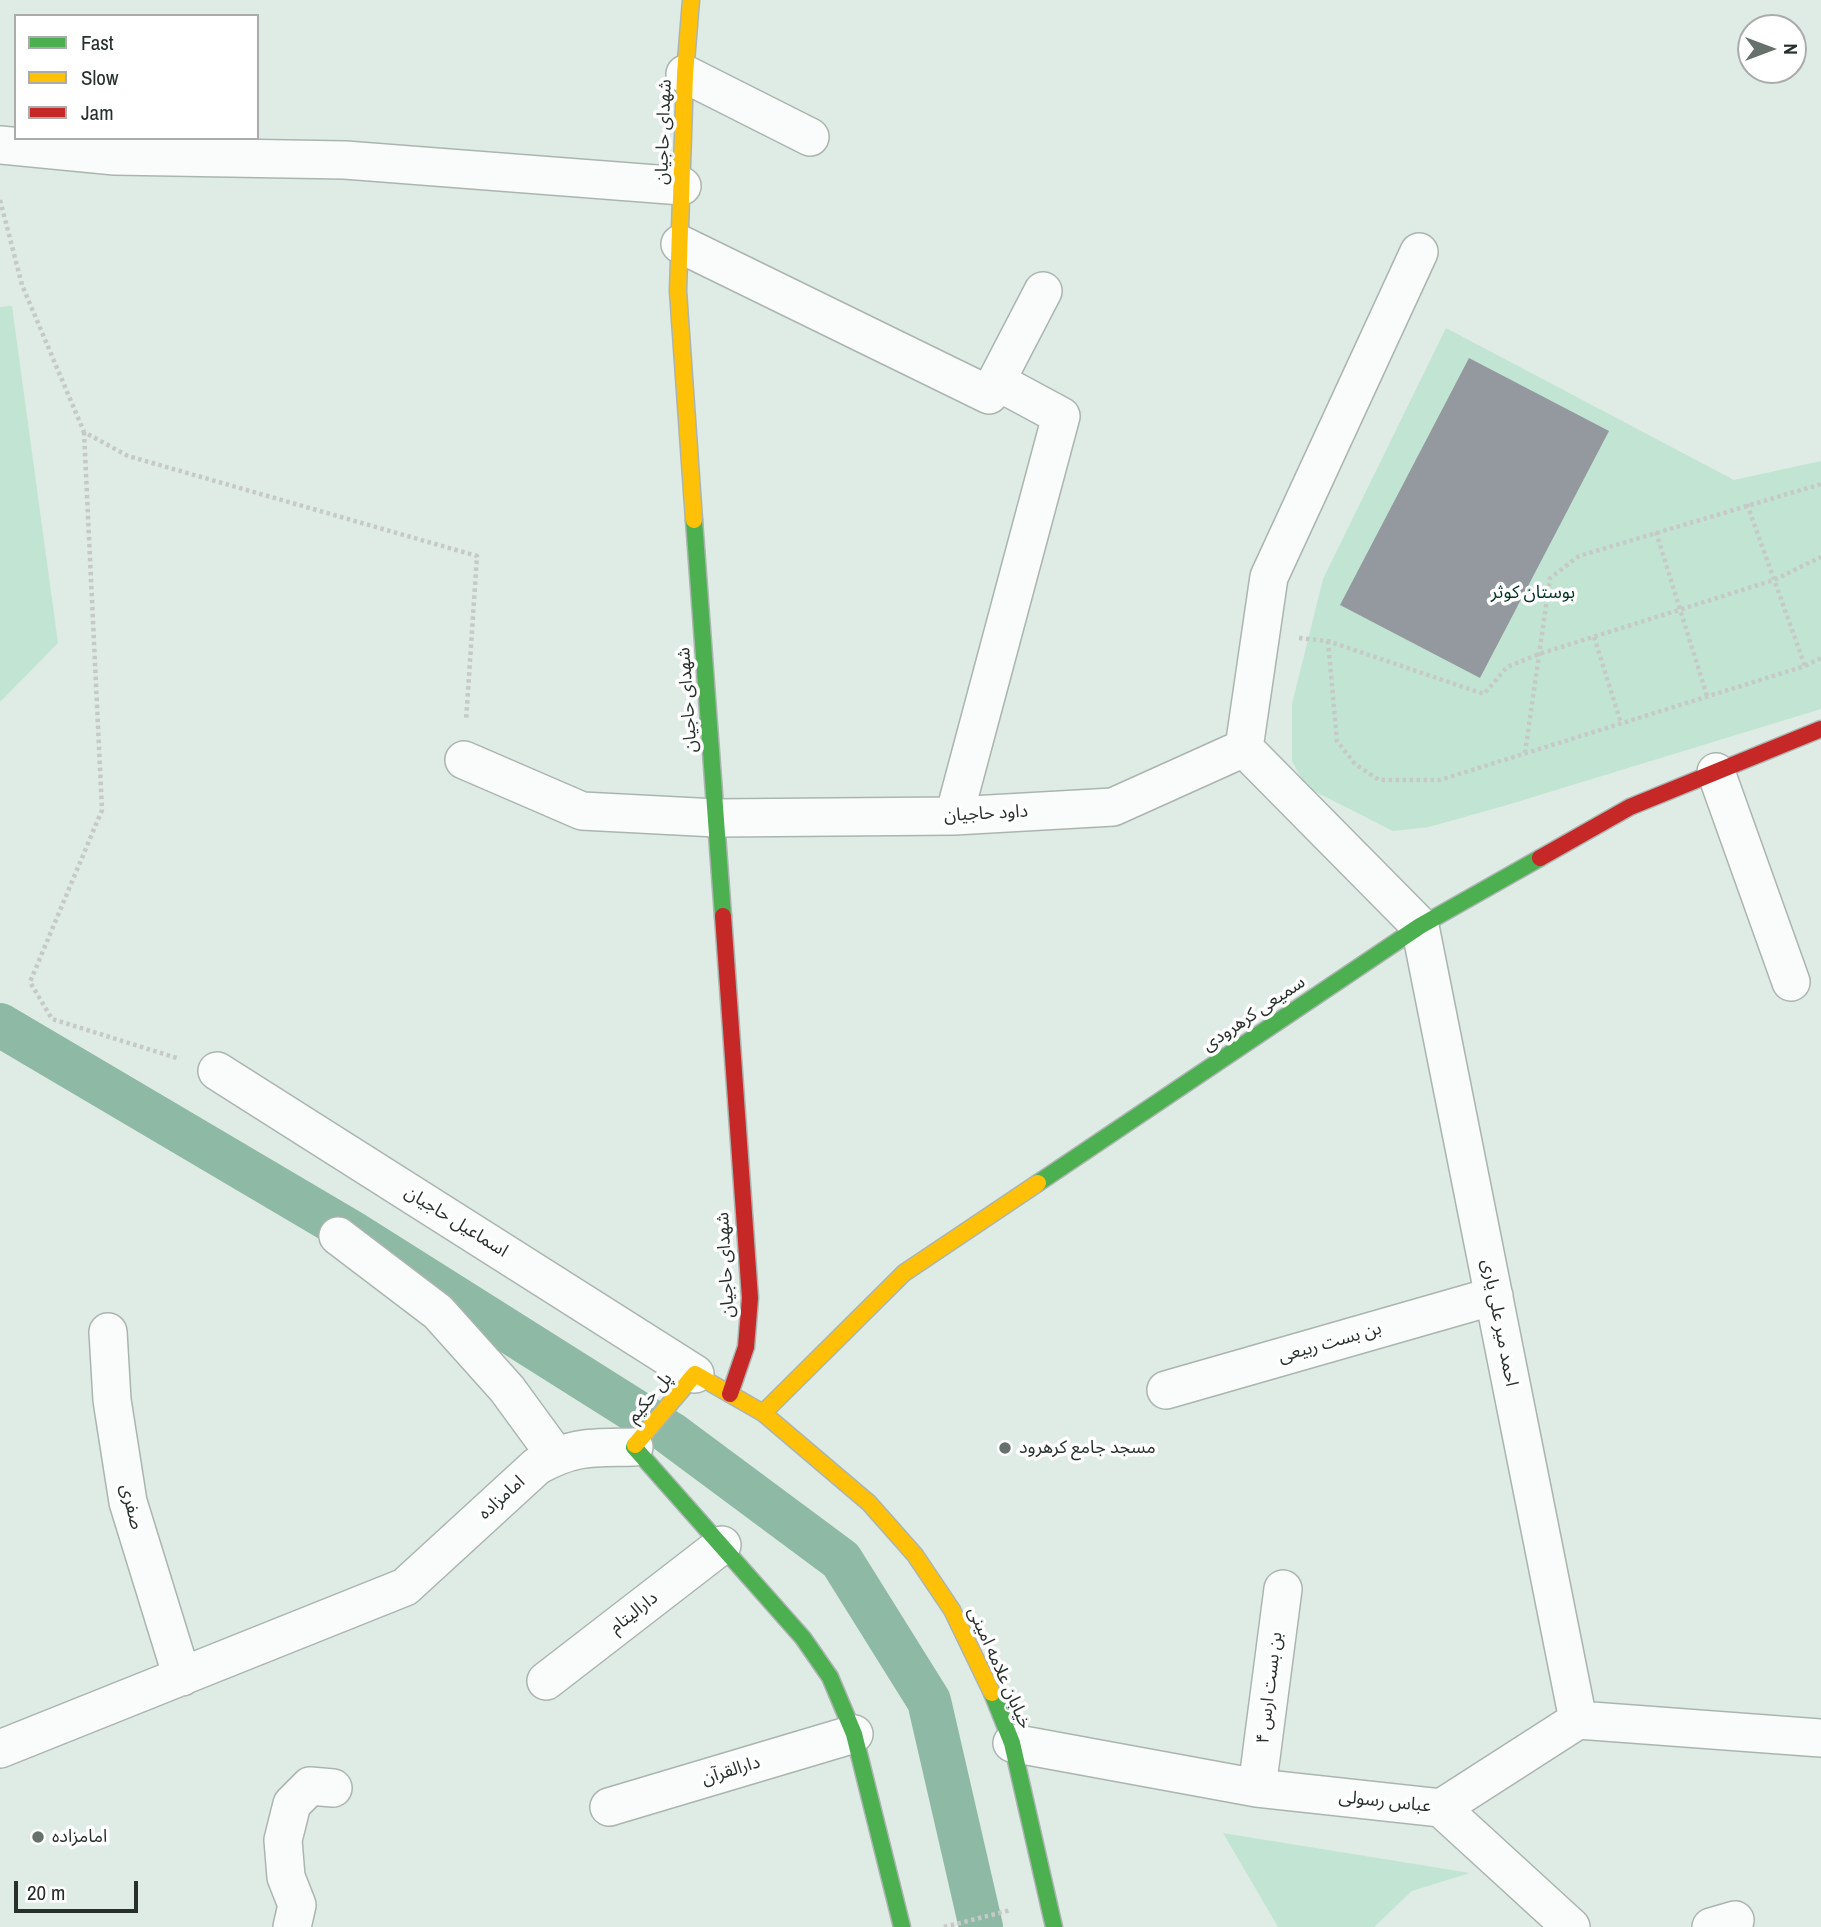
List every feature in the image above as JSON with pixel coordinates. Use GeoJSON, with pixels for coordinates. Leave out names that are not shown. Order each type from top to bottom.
{"type":"FeatureCollection","features":[{"type":"Feature","properties":{"kind":"street","name":"شهدای حاجیان"},"geometry":{"type":"LineString","coordinates":[[691,0],[685,74],[679,305],[750,1298],[743,1364],[730,1394]]}},
{"type":"Feature","properties":{"kind":"street"},"geometry":{"type":"LineString","coordinates":[[685,74],[810,137]]}},
{"type":"Feature","properties":{"kind":"street"},"geometry":{"type":"LineString","coordinates":[[0,145],[115,156],[345,160],[682,186]]}},
{"type":"Feature","properties":{"kind":"street"},"geometry":{"type":"LineString","coordinates":[[680,244],[989,394],[1042,291]]}},
{"type":"Feature","properties":{"kind":"street"},"geometry":{"type":"LineString","coordinates":[[1419,252],[1269,577],[1244,748],[1420,926]]}},
{"type":"Feature","properties":{"kind":"street"},"geometry":{"type":"LineString","coordinates":[[954,816],[1061,416],[996,381]]}},
{"type":"Feature","properties":{"kind":"street","name":"سمیعی کرهرودی"},"geometry":{"type":"LineString","coordinates":[[763,1413],[904,1273],[1420,926],[1630,807],[1821,729]]}},
{"type":"Feature","properties":{"kind":"street","name":"داود حاجیان"},"geometry":{"type":"LineString","coordinates":[[464,760],[582,811],[716,818],[954,816],[1113,807],[1244,748]]}},
{"type":"Feature","properties":{"kind":"street"},"geometry":{"type":"LineString","coordinates":[[1716,772],[1791,982]]}},
{"type":"Feature","properties":{"kind":"street","name":"احمد میر علی یاری"},"geometry":{"type":"LineString","coordinates":[[1420,926],[1578,1720]]}},
{"type":"Feature","properties":{"kind":"street","name":"اسماعیل حاجیان"},"geometry":{"type":"LineString","coordinates":[[217,1071],[695,1374]]}},
{"type":"Feature","properties":{"kind":"street"},"geometry":{"type":"LineString","coordinates":[[338,1236],[438,1312],[507,1389],[556,1456]]}},
{"type":"Feature","properties":{"kind":"street","name":"بن بست ربیعی"},"geometry":{"type":"LineString","coordinates":[[1166,1390],[1494,1296]]}},
{"type":"Feature","properties":{"kind":"street","name":"صفری"},"geometry":{"type":"LineString","coordinates":[[108,1332],[112,1400],[128,1502],[182,1677]]}},
{"type":"Feature","properties":{"kind":"street","name":"خیابان علامه امینی"},"geometry":{"type":"LineString","coordinates":[[695,1374],[763,1413],[869,1503],[915,1555],[952,1610],[984,1673],[1012,1743],[1054,1927]]}},
{"type":"Feature","properties":{"kind":"street","name":"پل حکیم"},"geometry":{"type":"LineString","coordinates":[[634,1447],[695,1374]]}},
{"type":"Feature","properties":{"kind":"street"},"geometry":{"type":"LineString","coordinates":[[634,1447],[803,1638],[830,1677],[854,1734],[902,1927]]}},
{"type":"Feature","properties":{"kind":"street","name":"امامزاده"},"geometry":{"type":"LineString","coordinates":[[0,1749],[405,1587],[537,1466],[579,1448],[634,1447]]}},
{"type":"Feature","properties":{"kind":"street","name":"دارالیتام"},"geometry":{"type":"LineString","coordinates":[[546,1681],[722,1545]]}},
{"type":"Feature","properties":{"kind":"street","name":"بن بست ارس ۴"},"geometry":{"type":"LineString","coordinates":[[1257,1788],[1283,1589]]}},
{"type":"Feature","properties":{"kind":"street"},"geometry":{"type":"LineString","coordinates":[[1578,1720],[1821,1738]]}},
{"type":"Feature","properties":{"kind":"street","name":"عباس رسولی"},"geometry":{"type":"LineString","coordinates":[[1012,1743],[1257,1788],[1441,1808],[1578,1720]]}},
{"type":"Feature","properties":{"kind":"street","name":"دارالقرآن"},"geometry":{"type":"LineString","coordinates":[[609,1807],[854,1734]]}},
{"type":"Feature","properties":{"kind":"street"},"geometry":{"type":"LineString","coordinates":[[292,1927],[297,1905],[286,1877],[283,1840],[292,1804],[310,1786],[333,1788]]}},
{"type":"Feature","properties":{"kind":"street"},"geometry":{"type":"LineString","coordinates":[[1441,1808],[1571,1927]]}},
{"type":"Feature","properties":{"kind":"path"},"geometry":{"type":"LineString","coordinates":[[0,200],[22,285],[84,432],[102,810],[30,982],[52,1019],[217,1071]]}},
{"type":"Feature","properties":{"kind":"path"},"geometry":{"type":"LineString","coordinates":[[84,432],[128,456],[477,556],[464,760]]}},
{"type":"Feature","properties":{"kind":"path"},"geometry":{"type":"LineString","coordinates":[[1525,753],[1550,578],[1579,556],[1821,484]]}},
{"type":"Feature","properties":{"kind":"path"},"geometry":{"type":"LineString","coordinates":[[1747,505],[1805,666]]}},
{"type":"Feature","properties":{"kind":"path"},"geometry":{"type":"LineString","coordinates":[[1656,532],[1707,696]]}},
{"type":"Feature","properties":{"kind":"path"},"geometry":{"type":"LineString","coordinates":[[1821,557],[1774,580],[1539,654],[1507,667],[1484,694],[1328,641],[1337,741],[1355,764],[1379,780],[1440,780],[1805,666],[1821,658]]}},
{"type":"Feature","properties":{"kind":"path"},"geometry":{"type":"LineString","coordinates":[[1594,637],[1621,723]]}},
{"type":"Feature","properties":{"kind":"path"},"geometry":{"type":"LineString","coordinates":[[947,1926],[1014,1910]]}},
{"type":"Feature","properties":{"kind":"green space"},"geometry":{"type":"Polygon","coordinates":[[[12,306],[58,643],[0,702],[0,307],[12,306]]]}},
{"type":"Feature","properties":{"kind":"green space","name":"بوستان کوثر"},"geometry":{"type":"Polygon","coordinates":[[[1446,328],[1734,480],[1821,461],[1821,709],[1429,827],[1393,831],[1306,787],[1292,761],[1292,704],[1323,579],[1446,328]]]}},
{"type":"Feature","properties":{"kind":"green space"},"geometry":{"type":"Polygon","coordinates":[[[1223,1833],[1470,1873],[1412,1891],[1374,1927],[1278,1927],[1223,1833]]]}},
{"type":"Feature","properties":{"kind":"building"},"geometry":{"type":"Polygon","coordinates":[[[1469,358],[1609,431],[1480,678],[1340,605],[1469,358]]]}},
{"type":"Feature","properties":{"kind":"waterway"},"geometry":{"type":"LineString","coordinates":[[0,1025],[356,1235],[670,1433],[841,1560],[929,1701],[981,1927]]}},
{"type":"Feature","properties":{"kind":"traffic: fast"},"geometry":{"type":"LineString","coordinates":[[694,520],[723,916]]}},
{"type":"Feature","properties":{"kind":"traffic: fast"},"geometry":{"type":"LineString","coordinates":[[1038,1183],[1420,926],[1540,858]]}},
{"type":"Feature","properties":{"kind":"traffic: fast"},"geometry":{"type":"LineString","coordinates":[[635,1445],[803,1638],[830,1677],[854,1734],[902,1927]]}},
{"type":"Feature","properties":{"kind":"traffic: fast"},"geometry":{"type":"LineString","coordinates":[[992,1693],[1012,1743],[1054,1927]]}},
{"type":"Feature","properties":{"kind":"traffic: slow"},"geometry":{"type":"LineString","coordinates":[[691,0],[685,74],[678,291],[694,520]]}},
{"type":"Feature","properties":{"kind":"traffic: slow"},"geometry":{"type":"LineString","coordinates":[[763,1413],[904,1273],[1038,1183]]}},
{"type":"Feature","properties":{"kind":"traffic: slow"},"geometry":{"type":"LineString","coordinates":[[635,1445],[695,1374],[763,1413],[869,1503],[915,1555],[952,1610],[992,1693]]}},
{"type":"Feature","properties":{"kind":"traffic: jam"},"geometry":{"type":"LineString","coordinates":[[1540,858],[1630,807],[1821,729]]}},
{"type":"Feature","properties":{"kind":"traffic: jam"},"geometry":{"type":"LineString","coordinates":[[723,916],[750,1298],[746,1347],[730,1394]]}},
{"type":"Feature","properties":{"kind":"place","name":"مسجد جامع کرهرود"},"geometry":{"type":"Point","coordinates":[1005,1448]}},
{"type":"Feature","properties":{"kind":"place","name":"امامزاده"},"geometry":{"type":"Point","coordinates":[38,1837]}}]}
